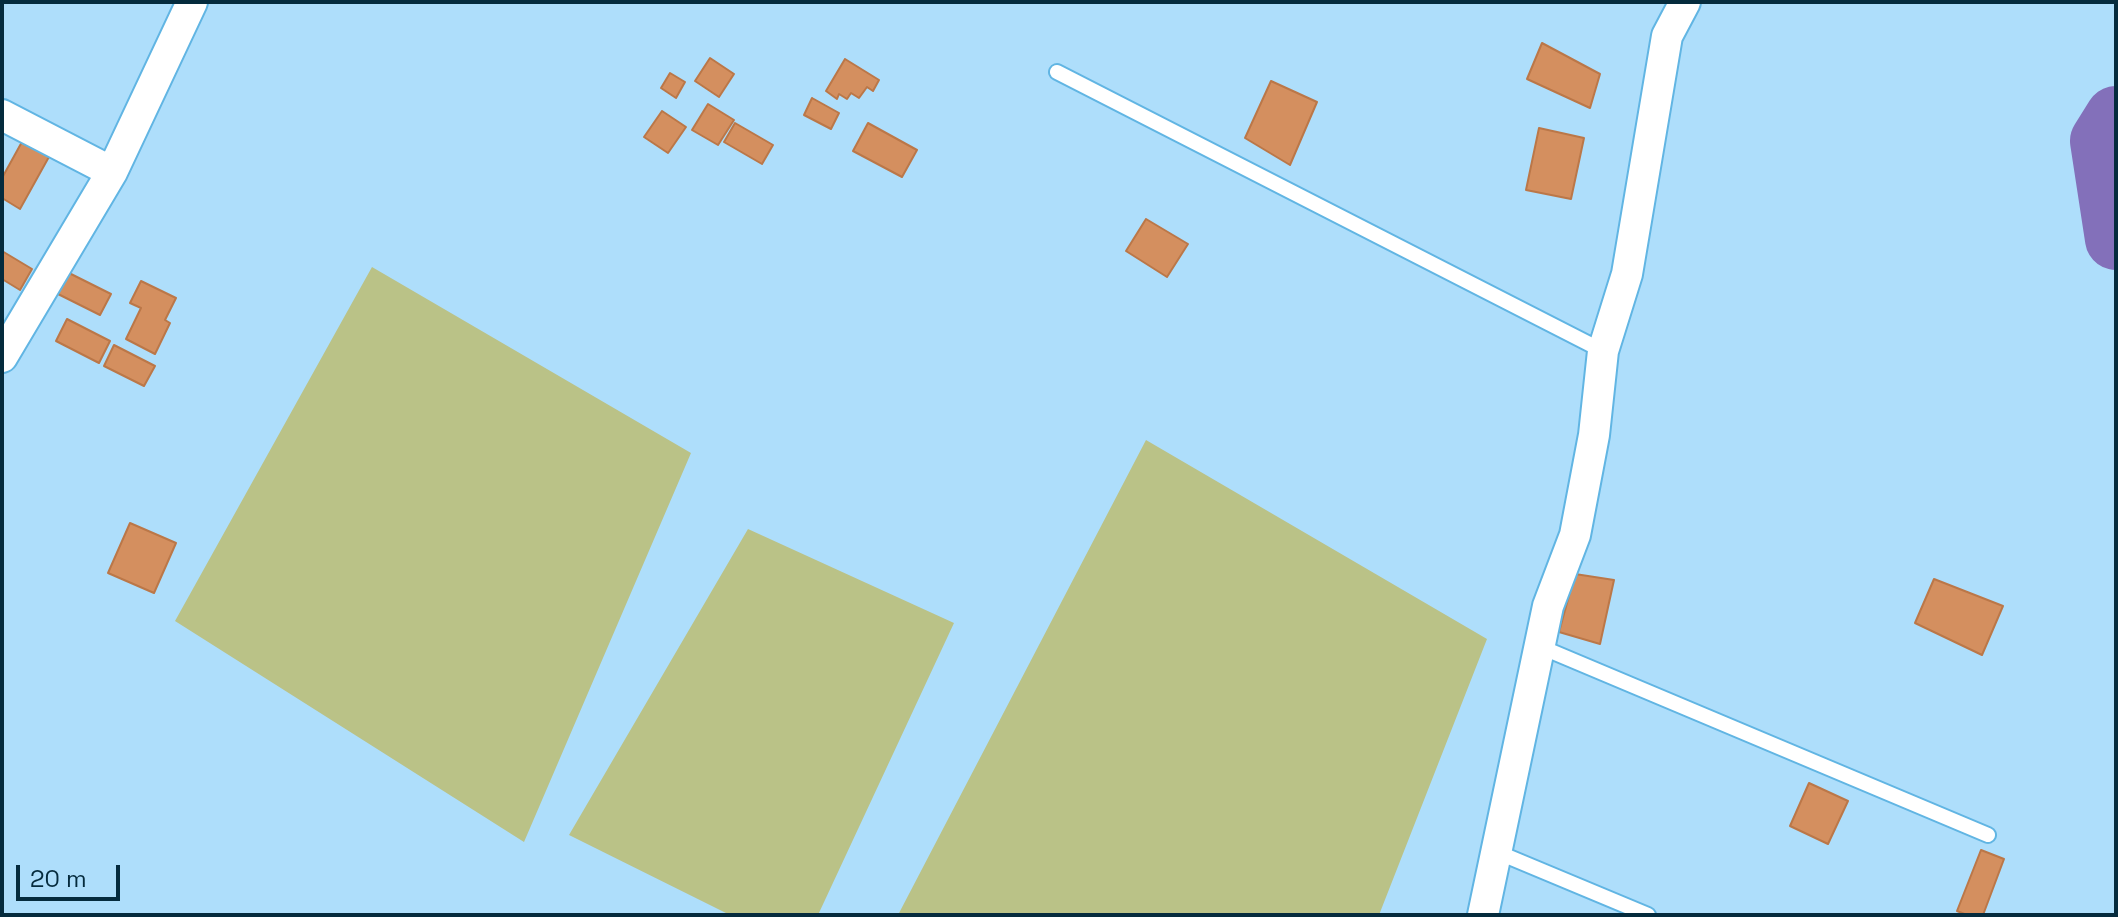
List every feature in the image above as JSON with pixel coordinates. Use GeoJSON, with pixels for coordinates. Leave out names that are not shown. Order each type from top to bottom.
{"type":"FeatureCollection","features":[{"type":"Feature","properties":{"kind":"street"},"geometry":{"type":"LineString","coordinates":[[2,357],[112,172],[192,2]]}},
{"type":"Feature","properties":{"kind":"street"},"geometry":{"type":"LineString","coordinates":[[1483,915],[1548,606],[1575,535],[1594,435],[1603,351],[1627,274],[1634,217],[1652,135],[1667,36],[1685,2]]}},
{"type":"Feature","properties":{"kind":"street"},"geometry":{"type":"LineString","coordinates":[[2,115],[112,172]]}},
{"type":"Feature","properties":{"kind":"lane"},"geometry":{"type":"LineString","coordinates":[[1057,72],[1603,351]]}},
{"type":"Feature","properties":{"kind":"lane"},"geometry":{"type":"LineString","coordinates":[[1541,647],[1988,835]]}},
{"type":"Feature","properties":{"kind":"lane"},"geometry":{"type":"LineString","coordinates":[[1497,852],[1648,915]]}},
{"type":"Feature","properties":{"kind":"green space"},"geometry":{"type":"Polygon","coordinates":[[[372,267],[691,453],[524,842],[175,621],[372,267]]]}},
{"type":"Feature","properties":{"kind":"green space"},"geometry":{"type":"Polygon","coordinates":[[[1146,440],[1487,639],[1379,915],[898,915],[1146,440]]]}},
{"type":"Feature","properties":{"kind":"green space"},"geometry":{"type":"Polygon","coordinates":[[[748,529],[954,623],[818,915],[730,915],[569,835],[748,529]]]}},
{"type":"Feature","properties":{"kind":"building"},"geometry":{"type":"Polygon","coordinates":[[[1542,43],[1600,74],[1590,108],[1527,79],[1542,43]]]}},
{"type":"Feature","properties":{"kind":"building"},"geometry":{"type":"Polygon","coordinates":[[[710,58],[734,74],[719,97],[695,81],[710,58]]]}},
{"type":"Feature","properties":{"kind":"building"},"geometry":{"type":"Polygon","coordinates":[[[845,59],[879,80],[873,91],[867,87],[859,98],[851,93],[847,99],[839,94],[837,99],[826,91],[845,59]]]}},
{"type":"Feature","properties":{"kind":"building"},"geometry":{"type":"Polygon","coordinates":[[[670,73],[685,82],[676,98],[661,88],[670,73]]]}},
{"type":"Feature","properties":{"kind":"building"},"geometry":{"type":"Polygon","coordinates":[[[1271,81],[1317,102],[1290,165],[1245,138],[1271,81]]]}},
{"type":"Feature","properties":{"kind":"building"},"geometry":{"type":"Polygon","coordinates":[[[812,98],[839,113],[831,129],[804,115],[812,98]]]}},
{"type":"Feature","properties":{"kind":"building"},"geometry":{"type":"Polygon","coordinates":[[[708,104],[734,120],[718,145],[692,130],[708,104]]]}},
{"type":"Feature","properties":{"kind":"building"},"geometry":{"type":"Polygon","coordinates":[[[662,111],[686,127],[668,153],[644,137],[662,111]]]}},
{"type":"Feature","properties":{"kind":"building"},"geometry":{"type":"Polygon","coordinates":[[[735,123],[773,145],[762,164],[724,142],[735,123]]]}},
{"type":"Feature","properties":{"kind":"building"},"geometry":{"type":"Polygon","coordinates":[[[868,123],[917,150],[902,177],[853,151],[868,123]]]}},
{"type":"Feature","properties":{"kind":"building"},"geometry":{"type":"Polygon","coordinates":[[[1539,128],[1584,138],[1571,199],[1526,190],[1539,128]]]}},
{"type":"Feature","properties":{"kind":"building"},"geometry":{"type":"Polygon","coordinates":[[[23,140],[50,155],[20,209],[2,198],[2,178],[23,140]]]}},
{"type":"Feature","properties":{"kind":"building"},"geometry":{"type":"Polygon","coordinates":[[[1146,219],[1188,244],[1167,277],[1126,251],[1146,219]]]}},
{"type":"Feature","properties":{"kind":"building"},"geometry":{"type":"Polygon","coordinates":[[[2,251],[32,269],[20,290],[2,279],[2,251]]]}},
{"type":"Feature","properties":{"kind":"building"},"geometry":{"type":"Polygon","coordinates":[[[67,272],[111,294],[100,315],[56,293],[67,272]]]}},
{"type":"Feature","properties":{"kind":"building"},"geometry":{"type":"Polygon","coordinates":[[[141,281],[176,298],[165,320],[170,323],[155,354],[126,339],[141,308],[130,303],[141,281]]]}},
{"type":"Feature","properties":{"kind":"building"},"geometry":{"type":"Polygon","coordinates":[[[67,319],[110,341],[99,363],[56,341],[67,319]]]}},
{"type":"Feature","properties":{"kind":"building"},"geometry":{"type":"Polygon","coordinates":[[[114,345],[155,366],[144,386],[104,366],[114,345]]]}},
{"type":"Feature","properties":{"kind":"building"},"geometry":{"type":"Polygon","coordinates":[[[130,523],[176,543],[154,593],[108,573],[130,523]]]}},
{"type":"Feature","properties":{"kind":"building"},"geometry":{"type":"Polygon","coordinates":[[[1575,574],[1614,580],[1600,644],[1559,632],[1575,574]]]}},
{"type":"Feature","properties":{"kind":"building"},"geometry":{"type":"Polygon","coordinates":[[[1934,579],[2003,606],[1982,655],[1915,623],[1934,579]]]}},
{"type":"Feature","properties":{"kind":"building"},"geometry":{"type":"Polygon","coordinates":[[[1809,783],[1848,801],[1828,844],[1790,826],[1809,783]]]}},
{"type":"Feature","properties":{"kind":"building"},"geometry":{"type":"Polygon","coordinates":[[[1981,850],[2004,859],[1983,915],[1967,915],[1957,911],[1981,850]]]}},
{"type":"Feature","properties":{"kind":"waterway"},"geometry":{"type":"LineString","coordinates":[[2116,117],[2101,141],[2116,239]]}}]}
